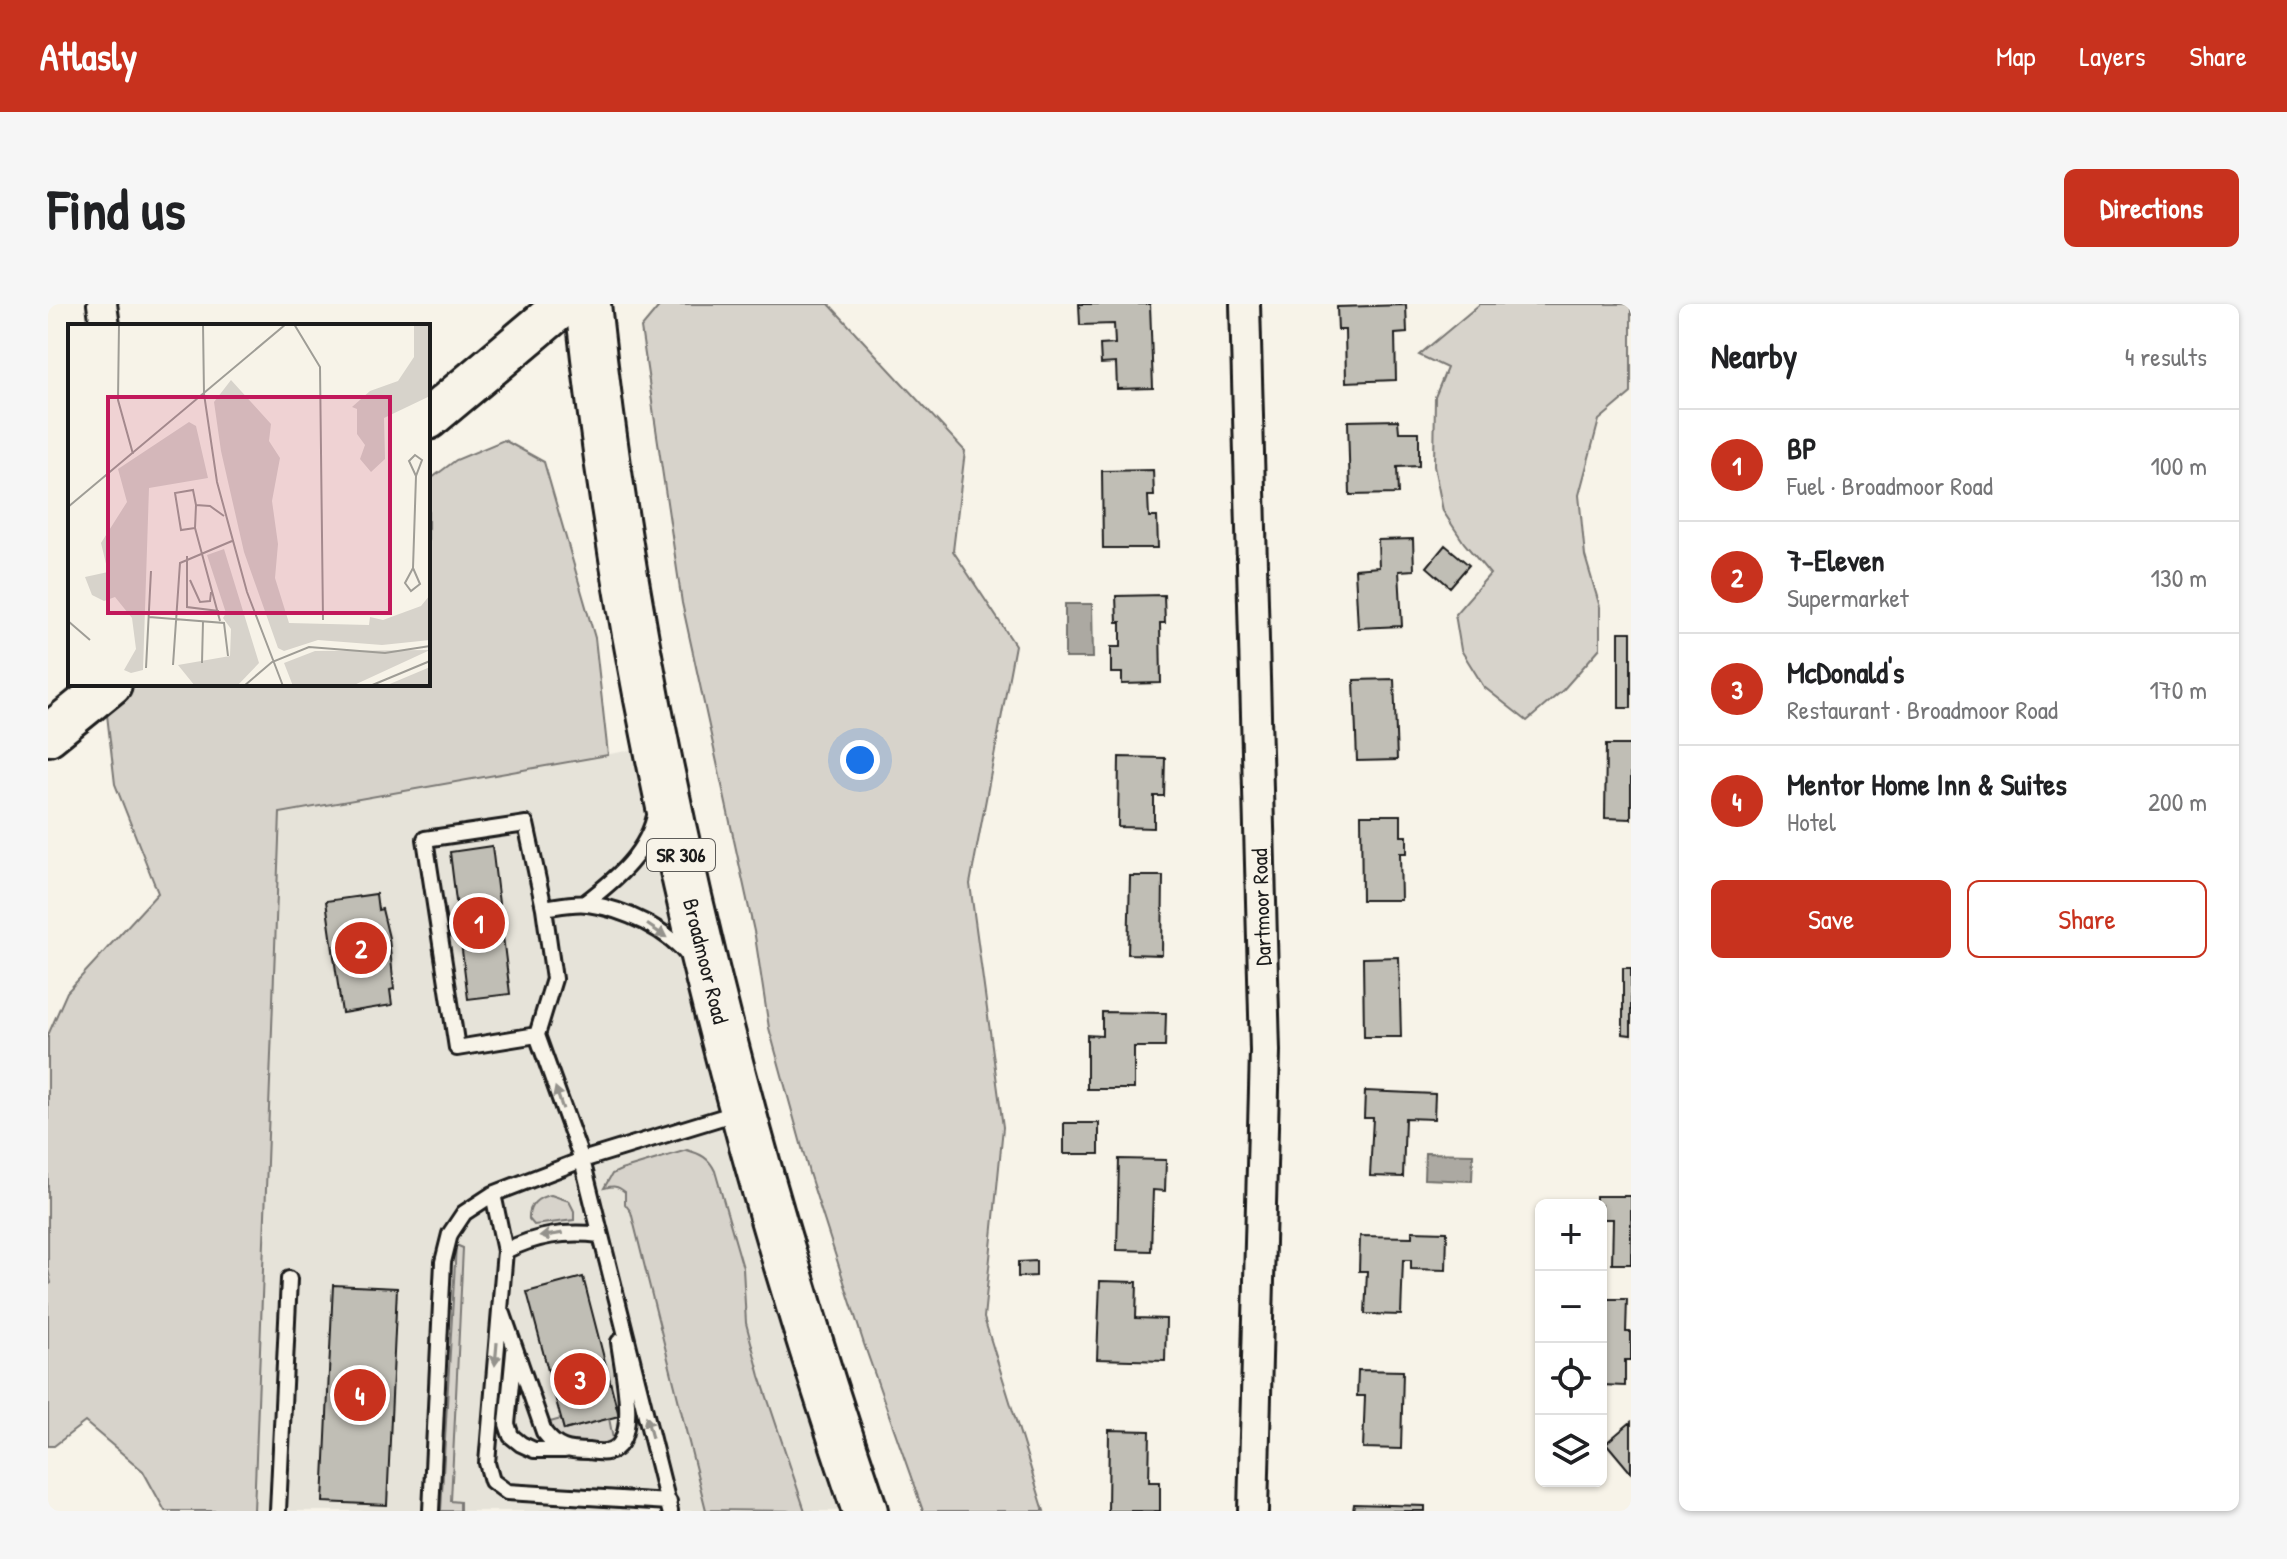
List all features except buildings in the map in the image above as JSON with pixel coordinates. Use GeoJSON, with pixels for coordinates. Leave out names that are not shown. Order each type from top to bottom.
{"type":"FeatureCollection","features":[{"type":"Feature","properties":{"kind":"main road"},"geometry":{"type":"LineString","coordinates":[[430,417],[565,304]]}},
{"type":"Feature","properties":{"kind":"main road","name":"Broadmoor Road"},"geometry":{"type":"LineString","coordinates":[[588,304],[597,393],[619,544],[662,776],[743,1111],[826,1395],[865,1511]]}},
{"type":"Feature","properties":{"kind":"main road"},"geometry":{"type":"LineString","coordinates":[[48,735],[109,686]]}},
{"type":"Feature","properties":{"kind":"street"},"geometry":{"type":"LineString","coordinates":[[102,304],[105,324]]}},
{"type":"Feature","properties":{"kind":"street","name":"Dartmoor Road"},"geometry":{"type":"LineString","coordinates":[[1245,304],[1265,1051],[1253,1511]]}},
{"type":"Feature","properties":{"kind":"lane"},"geometry":{"type":"LineString","coordinates":[[585,903],[614,881],[638,854],[654,822],[662,776]]}},
{"type":"Feature","properties":{"kind":"lane"},"geometry":{"type":"LineString","coordinates":[[493,1194],[505,1251],[487,1463],[492,1481],[507,1492],[669,1507],[582,1160],[537,1035],[554,979],[544,908],[526,824],[425,839],[457,1048],[537,1035]]}},
{"type":"Feature","properties":{"kind":"lane"},"geometry":{"type":"LineString","coordinates":[[544,908],[585,903],[619,911],[652,927],[685,951],[713,988]]}},
{"type":"Feature","properties":{"kind":"lane"},"geometry":{"type":"LineString","coordinates":[[431,1511],[443,1262],[450,1234],[464,1213],[493,1194],[582,1160],[743,1111]]}},
{"type":"Feature","properties":{"kind":"lane"},"geometry":{"type":"LineString","coordinates":[[505,1251],[547,1235],[600,1235]]}},
{"type":"Feature","properties":{"kind":"lane"},"geometry":{"type":"LineString","coordinates":[[278,1511],[289,1279]]}},
{"type":"Feature","properties":{"kind":"lane"},"geometry":{"type":"LineString","coordinates":[[515,1348],[507,1424],[511,1436],[534,1450],[607,1452],[620,1445],[627,1432],[628,1420],[613,1292]]}},
{"type":"Feature","properties":{"kind":"lane"},"geometry":{"type":"LineString","coordinates":[[500,1307],[544,1432],[565,1450]]}},
{"type":"Feature","properties":{"kind":"shaded area"},"geometry":{"type":"Polygon","coordinates":[[[661,304],[829,304],[965,451],[953,551],[1015,645],[970,884],[1003,1127],[984,1318],[1044,1511],[923,1511],[864,1344],[809,1173],[769,1028],[755,936],[682,603],[641,328],[661,304]]]}},
{"type":"Feature","properties":{"kind":"shaded area"},"geometry":{"type":"Polygon","coordinates":[[[1480,304],[1631,304],[1631,393],[1599,420],[1579,495],[1585,556],[1600,607],[1600,648],[1563,690],[1527,721],[1484,687],[1461,650],[1455,614],[1490,574],[1443,511],[1434,466],[1435,397],[1447,368],[1419,355],[1480,304]]]}},
{"type":"Feature","properties":{"kind":"shaded area"},"geometry":{"type":"Polygon","coordinates":[[[504,440],[544,462],[595,638],[608,755],[280,813],[254,1511],[165,1511],[143,1471],[85,1422],[54,1446],[48,1446],[48,1285],[51,1283],[48,1269],[48,1035],[67,992],[158,893],[115,784],[106,706],[133,686],[430,686],[430,480],[456,460],[504,440]]]}},
{"type":"Feature","properties":{"kind":"shaded area"},"geometry":{"type":"Polygon","coordinates":[[[1065,604],[1092,604],[1093,658],[1065,658],[1065,604]]]}},
{"type":"Feature","properties":{"kind":"shaded area"},"geometry":{"type":"Polygon","coordinates":[[[644,748],[852,1511],[254,1511],[280,812],[644,748]]]}},
{"type":"Feature","properties":{"kind":"shaded area"},"geometry":{"type":"Polygon","coordinates":[[[687,1150],[704,1157],[715,1171],[743,1268],[746,1323],[760,1376],[805,1511],[706,1510],[631,1212],[625,1204],[625,1192],[615,1187],[604,1188],[612,1174],[687,1150]]]}},
{"type":"Feature","properties":{"kind":"shaded area"},"geometry":{"type":"Polygon","coordinates":[[[1425,1153],[1473,1154],[1472,1181],[1424,1179],[1425,1153]]]}},
{"type":"Feature","properties":{"kind":"shaded area"},"geometry":{"type":"Polygon","coordinates":[[[551,1195],[569,1201],[574,1220],[534,1225],[529,1219],[532,1206],[551,1195]]]}},
{"type":"Feature","properties":{"kind":"shaded area"},"geometry":{"type":"Polygon","coordinates":[[[456,1245],[463,1248],[451,1501],[460,1502],[460,1511],[441,1511],[456,1245]]]}},
{"type":"Feature","properties":{"kind":"shaded area"},"geometry":{"type":"Polygon","coordinates":[[[609,1418],[613,1439],[597,1445],[579,1444],[562,1438],[550,1427],[550,1422],[561,1419],[564,1430],[609,1418]]]}},
{"type":"Feature","properties":{"kind":"place","name":"BP"},"geometry":{"type":"Point","coordinates":[479,923]}},
{"type":"Feature","properties":{"kind":"place","name":"7-Eleven"},"geometry":{"type":"Point","coordinates":[361,948]}},
{"type":"Feature","properties":{"kind":"place","name":"McDonald's"},"geometry":{"type":"Point","coordinates":[580,1379]}},
{"type":"Feature","properties":{"kind":"place","name":"Mentor Home Inn & Suites"},"geometry":{"type":"Point","coordinates":[360,1395]}}]}
